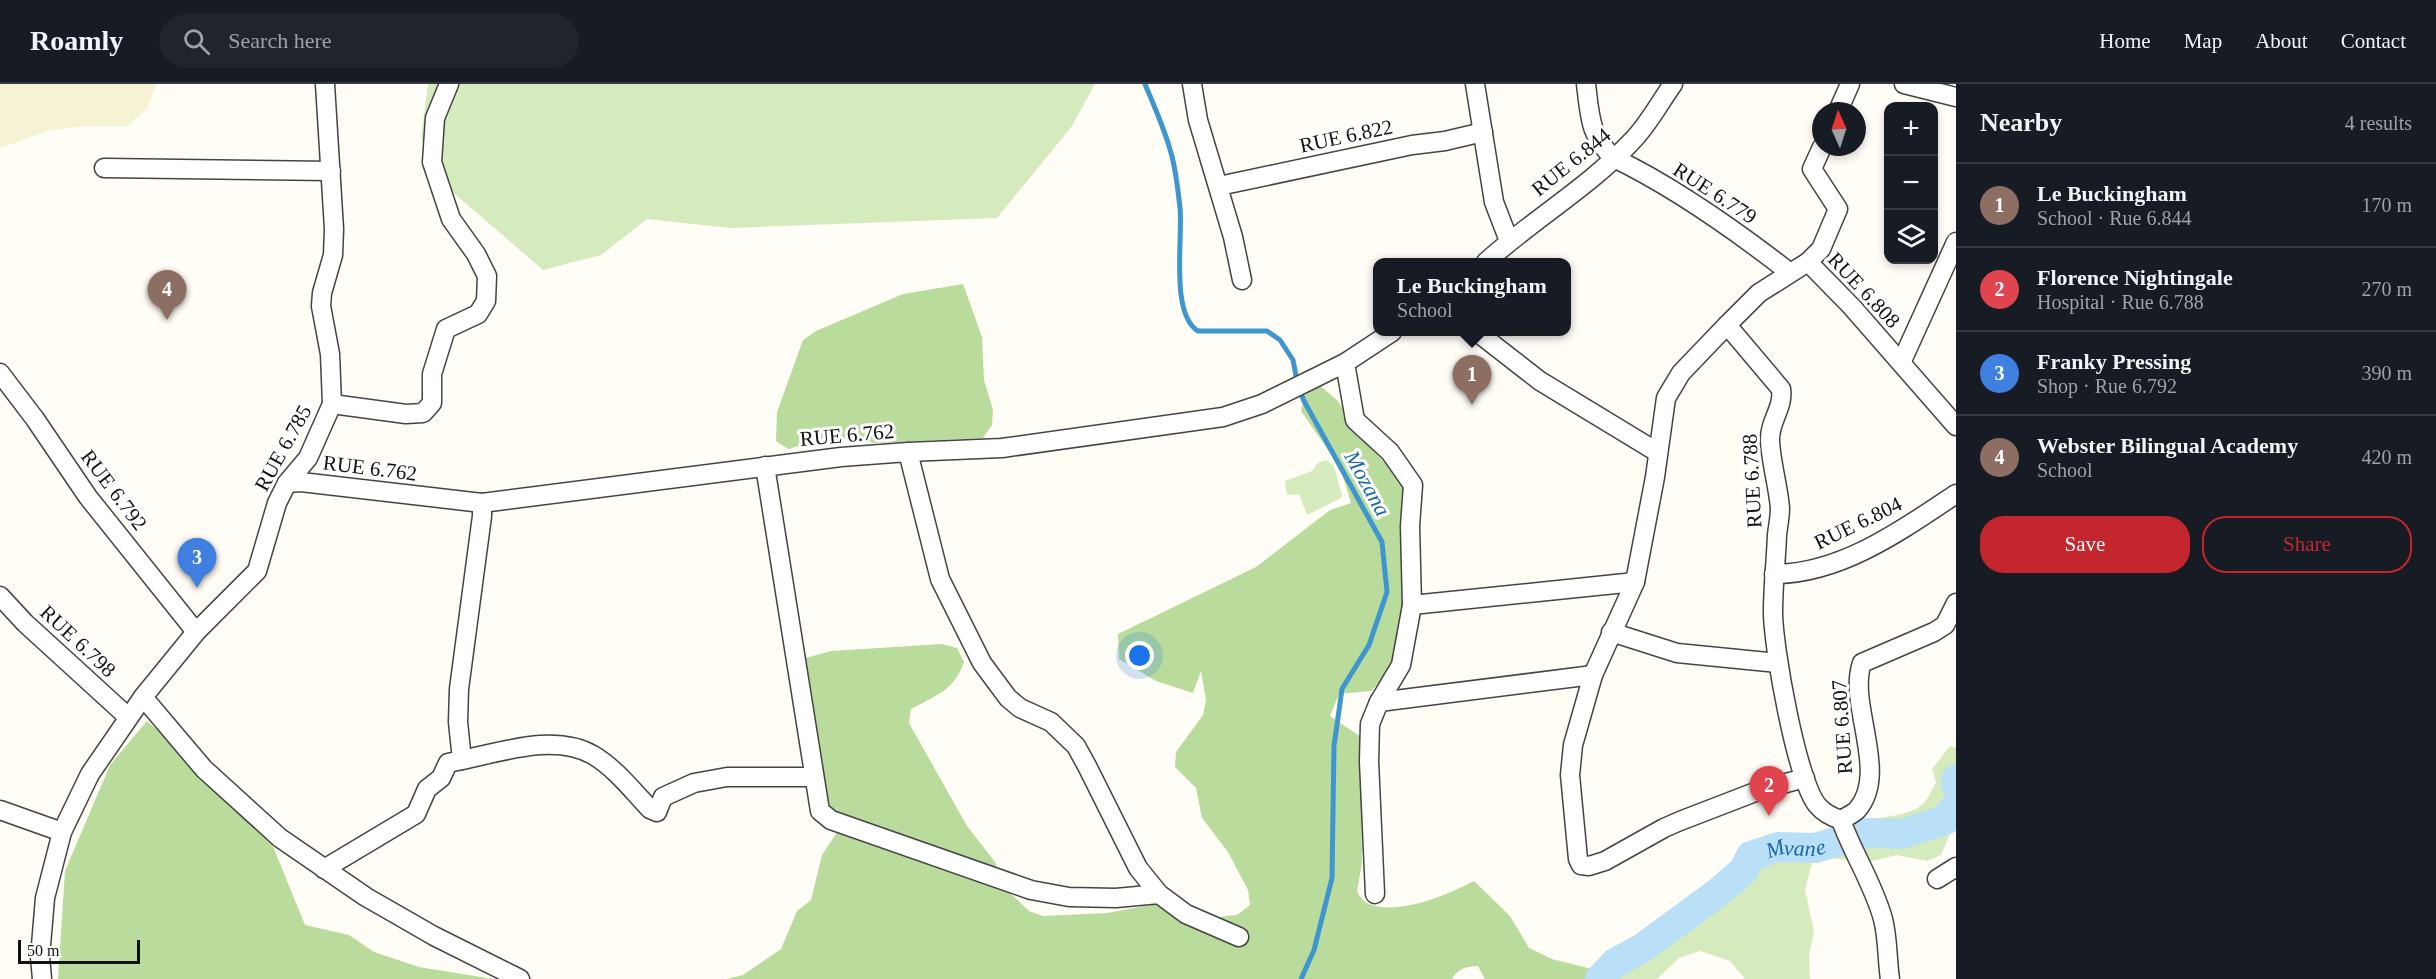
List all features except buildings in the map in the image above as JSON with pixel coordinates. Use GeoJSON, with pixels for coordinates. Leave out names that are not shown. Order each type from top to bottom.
{"type":"FeatureCollection","features":[{"type":"Feature","properties":{"kind":"street","name":"RUE 6.785"},"geometry":{"type":"LineString","coordinates":[[42,979],[40,957],[45,898],[62,832],[90,774],[128,717],[196,632],[257,571],[277,503],[287,483],[308,458],[332,404],[330,354],[321,306],[333,255],[331,171],[325,84]]}},
{"type":"Feature","properties":{"kind":"street"},"geometry":{"type":"LineString","coordinates":[[332,404],[406,414],[423,413],[432,403],[432,374],[446,329],[478,315],[486,301],[487,276],[476,254],[451,219],[432,162],[435,118],[449,84]]}},
{"type":"Feature","properties":{"kind":"street"},"geometry":{"type":"LineString","coordinates":[[1192,84],[1198,120],[1219,186],[1242,280]]}},
{"type":"Feature","properties":{"kind":"street"},"geometry":{"type":"LineString","coordinates":[[1475,84],[1494,202],[1509,241]]}},
{"type":"Feature","properties":{"kind":"street","name":"RUE 6.779"},"geometry":{"type":"LineString","coordinates":[[1586,84],[1595,136],[1604,149],[1614,158],[1689,202],[1758,248],[1789,272]]}},
{"type":"Feature","properties":{"kind":"street","name":"RUE 6.844"},"geometry":{"type":"LineString","coordinates":[[1490,258],[1590,179],[1634,140],[1673,84]]}},
{"type":"Feature","properties":{"kind":"street"},"geometry":{"type":"LineString","coordinates":[[1842,102],[1850,84]]}},
{"type":"Feature","properties":{"kind":"street"},"geometry":{"type":"LineString","coordinates":[[1904,84],[1956,97]]}},
{"type":"Feature","properties":{"kind":"street","name":"RUE 6.822"},"geometry":{"type":"LineString","coordinates":[[1219,186],[1403,146],[1445,141],[1483,132]]}},
{"type":"Feature","properties":{"kind":"street"},"geometry":{"type":"LineString","coordinates":[[1808,262],[1821,249],[1838,209],[1812,169],[1818,156]]}},
{"type":"Feature","properties":{"kind":"street"},"geometry":{"type":"LineString","coordinates":[[104,168],[331,171]]}},
{"type":"Feature","properties":{"kind":"street"},"geometry":{"type":"LineString","coordinates":[[1901,363],[1956,242]]}},
{"type":"Feature","properties":{"kind":"street","name":"RUE 6.808"},"geometry":{"type":"LineString","coordinates":[[1727,325],[1759,293],[1808,262],[1852,307],[1956,426]]}},
{"type":"Feature","properties":{"kind":"street"},"geometry":{"type":"LineString","coordinates":[[1727,325],[1681,373],[1666,398],[1655,477],[1635,582],[1593,675],[1574,745],[1570,775],[1578,859],[1581,865],[1588,866],[1605,861],[1664,828],[1763,789],[1805,777]]}},
{"type":"Feature","properties":{"kind":"street","name":"RUE 6.788"},"geometry":{"type":"LineString","coordinates":[[1727,325],[1781,389],[1782,399],[1770,426],[1780,510],[1774,574],[1773,622],[1778,663],[1811,796],[1818,807],[1843,825]]}},
{"type":"Feature","properties":{"kind":"street"},"geometry":{"type":"LineString","coordinates":[[908,452],[1002,448],[1222,417],[1262,404],[1345,363],[1386,336]]}},
{"type":"Feature","properties":{"kind":"street"},"geometry":{"type":"LineString","coordinates":[[1482,336],[1540,381],[1657,452]]}},
{"type":"Feature","properties":{"kind":"street"},"geometry":{"type":"LineString","coordinates":[[1345,363],[1355,420],[1390,452],[1413,485],[1410,526],[1412,605],[1401,665],[1379,702],[1370,724],[1375,894]]}},
{"type":"Feature","properties":{"kind":"street","name":"RUE 6.792"},"geometry":{"type":"LineString","coordinates":[[0,373],[35,419],[88,497],[196,632]]}},
{"type":"Feature","properties":{"kind":"street","name":"RUE 6.762"},"geometry":{"type":"LineString","coordinates":[[287,483],[301,482],[482,503],[765,466],[908,452],[940,579],[982,663],[1008,698],[1020,708],[1052,722],[1076,746],[1130,854],[1159,894],[1186,914],[1239,937]]}},
{"type":"Feature","properties":{"kind":"street"},"geometry":{"type":"LineString","coordinates":[[765,466],[820,811],[831,820],[1031,890],[1069,897],[1159,894]]}},
{"type":"Feature","properties":{"kind":"street","name":"RUE 6.804"},"geometry":{"type":"LineString","coordinates":[[1774,574],[1795,574],[1845,558],[1893,535],[1956,494]]}},
{"type":"Feature","properties":{"kind":"street"},"geometry":{"type":"LineString","coordinates":[[462,760],[458,722],[459,689],[482,503]]}},
{"type":"Feature","properties":{"kind":"street"},"geometry":{"type":"LineString","coordinates":[[1412,605],[1635,582]]}},
{"type":"Feature","properties":{"kind":"street","name":"RUE 6.798"},"geometry":{"type":"LineString","coordinates":[[0,596],[25,623],[128,717]]}},
{"type":"Feature","properties":{"kind":"street","name":"RUE 6.807"},"geometry":{"type":"LineString","coordinates":[[1843,825],[1865,797],[1869,782],[1857,676],[1862,663],[1945,625],[1956,603]]}},
{"type":"Feature","properties":{"kind":"street"},"geometry":{"type":"LineString","coordinates":[[1611,632],[1677,654],[1778,663]]}},
{"type":"Feature","properties":{"kind":"street"},"geometry":{"type":"LineString","coordinates":[[1379,702],[1593,675]]}},
{"type":"Feature","properties":{"kind":"street"},"geometry":{"type":"LineString","coordinates":[[143,697],[204,769],[280,838],[366,897],[434,936],[520,979]]}},
{"type":"Feature","properties":{"kind":"street"},"geometry":{"type":"LineString","coordinates":[[324,869],[416,814],[427,789],[441,778],[448,763],[517,749],[552,745],[572,747],[593,755],[613,770],[650,808],[657,812],[663,797],[694,783],[727,777],[813,777]]}},
{"type":"Feature","properties":{"kind":"street"},"geometry":{"type":"LineString","coordinates":[[0,810],[62,832]]}},
{"type":"Feature","properties":{"kind":"street"},"geometry":{"type":"LineString","coordinates":[[1843,825],[1852,849],[1863,865],[1883,919],[1890,979]]}},
{"type":"Feature","properties":{"kind":"street"},"geometry":{"type":"LineString","coordinates":[[1936,879],[1956,867]]}},
{"type":"Feature","properties":{"kind":"shaded area"},"geometry":{"type":"Polygon","coordinates":[[[0,84],[156,84],[148,108],[127,126],[86,126],[51,130],[0,148],[0,84]]]}},
{"type":"Feature","properties":{"kind":"green space"},"geometry":{"type":"Polygon","coordinates":[[[428,84],[1095,84],[1072,126],[997,218],[730,228],[647,219],[601,255],[543,270],[450,190],[421,138],[428,84]]]}},
{"type":"Feature","properties":{"kind":"green space"},"geometry":{"type":"Polygon","coordinates":[[[963,284],[982,337],[984,380],[993,410],[992,425],[983,438],[875,443],[832,436],[788,449],[776,441],[777,412],[803,340],[816,331],[903,294],[963,284]]]}},
{"type":"Feature","properties":{"kind":"green space"},"geometry":{"type":"Polygon","coordinates":[[[1317,383],[1337,400],[1369,446],[1406,485],[1404,619],[1389,671],[1371,691],[1339,694],[1330,716],[1361,737],[1362,862],[1357,892],[1367,903],[1379,907],[1406,906],[1436,898],[1474,881],[1510,916],[1529,948],[1552,959],[1592,969],[1587,979],[1485,979],[1478,966],[1463,969],[1452,979],[726,979],[743,975],[781,949],[797,911],[811,900],[822,855],[838,831],[820,774],[820,745],[802,659],[831,651],[942,644],[957,648],[964,662],[955,680],[936,696],[911,709],[909,723],[967,826],[995,862],[1007,890],[1029,911],[1043,916],[1107,913],[1166,902],[1208,918],[1237,915],[1250,905],[1248,890],[1228,852],[1202,818],[1196,788],[1175,767],[1176,752],[1203,715],[1206,700],[1201,671],[1193,693],[1156,681],[1119,659],[1118,634],[1256,567],[1330,510],[1351,503],[1340,467],[1301,411],[1304,396],[1317,383]]]}},
{"type":"Feature","properties":{"kind":"green space"},"geometry":{"type":"Polygon","coordinates":[[[1326,460],[1334,466],[1341,498],[1307,515],[1299,494],[1287,495],[1285,481],[1312,471],[1318,463],[1326,460]]]}},
{"type":"Feature","properties":{"kind":"green space"},"geometry":{"type":"Polygon","coordinates":[[[147,721],[182,751],[272,844],[305,925],[349,935],[374,952],[419,967],[493,979],[58,979],[65,871],[110,765],[147,721]]]}},
{"type":"Feature","properties":{"kind":"green space"},"geometry":{"type":"Polygon","coordinates":[[[1950,746],[1956,748],[1956,828],[1950,834],[1941,855],[1927,861],[1897,855],[1867,862],[1829,858],[1812,863],[1805,890],[1814,931],[1809,956],[1810,979],[1745,979],[1730,961],[1700,951],[1679,958],[1657,979],[1587,979],[1592,969],[1600,961],[1613,951],[1647,936],[1678,904],[1714,879],[1731,871],[1751,869],[1790,846],[1834,831],[1841,840],[1856,837],[1857,825],[1918,808],[1926,801],[1936,782],[1932,769],[1950,746]]]}},
{"type":"Feature","properties":{"kind":"waterway","name":"Mozana"},"geometry":{"type":"LineString","coordinates":[[1145,84],[1166,136],[1176,173],[1180,208],[1181,293],[1189,322],[1198,331],[1267,331],[1280,340],[1293,360],[1298,386],[1304,401],[1382,542],[1387,592],[1369,645],[1342,689],[1334,746],[1332,878],[1314,950],[1301,979]]}},
{"type":"Feature","properties":{"kind":"waterway","name":"Mvane"},"geometry":{"type":"LineString","coordinates":[[1600,979],[1615,963],[1641,949],[1720,891],[1744,870],[1751,856],[1778,847],[1815,848],[1867,833],[1902,834],[1945,820],[1956,806]]}},
{"type":"Feature","properties":{"kind":"place","name":"Webster Bilingual Academy"},"geometry":{"type":"Point","coordinates":[167,320]}},
{"type":"Feature","properties":{"kind":"place","name":"Le Buckingham"},"geometry":{"type":"Point","coordinates":[1472,405]}},
{"type":"Feature","properties":{"kind":"place","name":"Franky Pressing"},"geometry":{"type":"Point","coordinates":[197,588]}},
{"type":"Feature","properties":{"kind":"place","name":"Florence Nightingale"},"geometry":{"type":"Point","coordinates":[1769,816]}}]}
